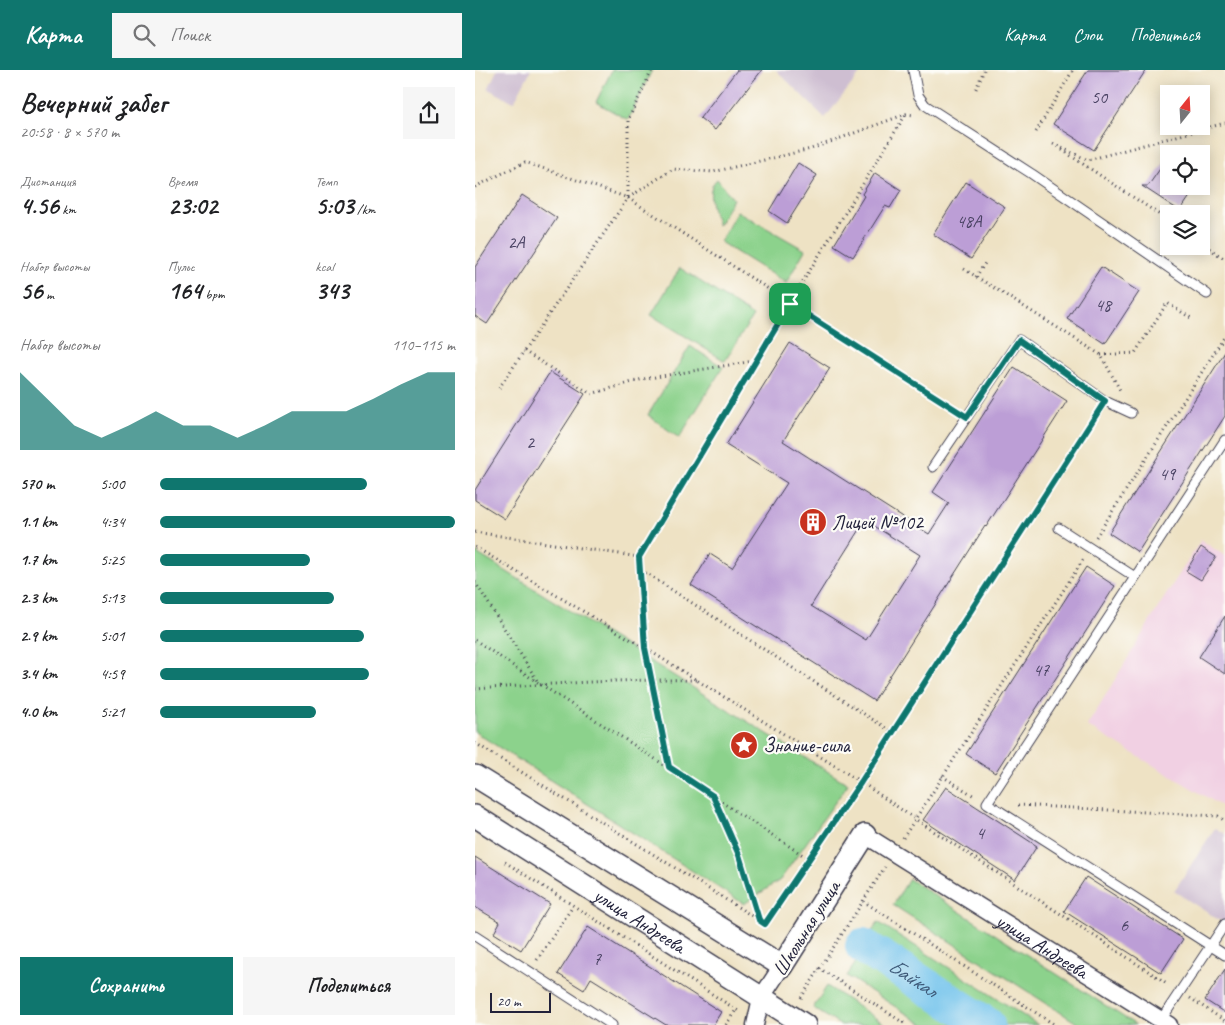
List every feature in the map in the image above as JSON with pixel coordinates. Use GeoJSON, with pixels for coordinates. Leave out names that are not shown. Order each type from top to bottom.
{"type":"FeatureCollection","features":[{"type":"Feature","properties":{"kind":"street","name":"улица Андреева"},"geometry":{"type":"LineString","coordinates":[[475,776],[783,966]]}},
{"type":"Feature","properties":{"kind":"street","name":"улица Андреева"},"geometry":{"type":"LineString","coordinates":[[475,816],[797,1020]]}},
{"type":"Feature","properties":{"kind":"street","name":"улица Андреева"},"geometry":{"type":"LineString","coordinates":[[865,835],[1165,1023]]}},
{"type":"Feature","properties":{"kind":"street","name":"Школьная улица"},"geometry":{"type":"LineString","coordinates":[[755,1024],[761,998],[865,835]]}},
{"type":"Feature","properties":{"kind":"lane"},"geometry":{"type":"LineString","coordinates":[[913,70],[918,95],[925,105],[1032,174],[1207,294]]}},
{"type":"Feature","properties":{"kind":"lane"},"geometry":{"type":"LineString","coordinates":[[933,467],[1019,340],[1105,401],[1131,413]]}},
{"type":"Feature","properties":{"kind":"lane"},"geometry":{"type":"LineString","coordinates":[[1225,440],[987,804],[1225,954]]}},
{"type":"Feature","properties":{"kind":"lane"},"geometry":{"type":"LineString","coordinates":[[1059,528],[1135,577]]}},
{"type":"Feature","properties":{"kind":"lane"},"geometry":{"type":"LineString","coordinates":[[1165,1023],[1180,992],[1225,924]]}},
{"type":"Feature","properties":{"kind":"lane"},"geometry":{"type":"LineString","coordinates":[[475,936],[612,1025]]}},
{"type":"Feature","properties":{"kind":"path"},"geometry":{"type":"LineString","coordinates":[[627,198],[627,120],[652,70]]}},
{"type":"Feature","properties":{"kind":"path"},"geometry":{"type":"LineString","coordinates":[[976,89],[984,70]]}},
{"type":"Feature","properties":{"kind":"path"},"geometry":{"type":"LineString","coordinates":[[1036,132],[1073,70]]}},
{"type":"Feature","properties":{"kind":"path"},"geometry":{"type":"LineString","coordinates":[[669,767],[653,680],[645,648],[639,557],[754,361],[906,114]]}},
{"type":"Feature","properties":{"kind":"path"},"geometry":{"type":"LineString","coordinates":[[499,388],[627,198],[673,170],[713,172],[802,151],[906,114],[949,122]]}},
{"type":"Feature","properties":{"kind":"path"},"geometry":{"type":"LineString","coordinates":[[1160,215],[1053,144],[1088,160],[1225,123]]}},
{"type":"Feature","properties":{"kind":"path"},"geometry":{"type":"LineString","coordinates":[[475,186],[525,162],[627,198],[967,417]]}},
{"type":"Feature","properties":{"kind":"path"},"geometry":{"type":"LineString","coordinates":[[1210,249],[1225,259]]}},
{"type":"Feature","properties":{"kind":"path"},"geometry":{"type":"LineString","coordinates":[[976,277],[985,263]]}},
{"type":"Feature","properties":{"kind":"path"},"geometry":{"type":"LineString","coordinates":[[964,269],[1101,355],[1131,413]]}},
{"type":"Feature","properties":{"kind":"path"},"geometry":{"type":"LineString","coordinates":[[1101,355],[1135,353],[1167,303],[1191,318]]}},
{"type":"Feature","properties":{"kind":"path"},"geometry":{"type":"LineString","coordinates":[[797,1020],[819,968],[1225,336]]}},
{"type":"Feature","properties":{"kind":"path"},"geometry":{"type":"LineString","coordinates":[[524,351],[591,394],[643,379],[754,361]]}},
{"type":"Feature","properties":{"kind":"path"},"geometry":{"type":"LineString","coordinates":[[475,743],[765,924],[861,782],[1105,401]]}},
{"type":"Feature","properties":{"kind":"path"},"geometry":{"type":"LineString","coordinates":[[475,532],[639,557]]}},
{"type":"Feature","properties":{"kind":"path"},"geometry":{"type":"LineString","coordinates":[[475,548],[645,648],[861,782],[1225,1021]]}},
{"type":"Feature","properties":{"kind":"path"},"geometry":{"type":"LineString","coordinates":[[640,570],[892,732]]}},
{"type":"Feature","properties":{"kind":"path"},"geometry":{"type":"LineString","coordinates":[[475,582],[540,684]]}},
{"type":"Feature","properties":{"kind":"path"},"geometry":{"type":"LineString","coordinates":[[475,640],[809,859]]}},
{"type":"Feature","properties":{"kind":"path"},"geometry":{"type":"LineString","coordinates":[[475,689],[540,684],[697,680]]}},
{"type":"Feature","properties":{"kind":"path"},"geometry":{"type":"LineString","coordinates":[[942,776],[987,804],[1218,816],[1225,821]]}},
{"type":"Feature","properties":{"kind":"path"},"geometry":{"type":"LineString","coordinates":[[713,796],[739,855],[759,920]]}},
{"type":"Feature","properties":{"kind":"path"},"geometry":{"type":"LineString","coordinates":[[499,858],[755,1024]]}},
{"type":"Feature","properties":{"kind":"path"},"geometry":{"type":"LineString","coordinates":[[863,901],[1055,1025]]}},
{"type":"Feature","properties":{"kind":"path"},"geometry":{"type":"LineString","coordinates":[[529,971],[573,906]]}},
{"type":"Feature","properties":{"kind":"path"},"geometry":{"type":"LineString","coordinates":[[819,968],[907,1025]]}},
{"type":"Feature","properties":{"kind":"path"},"geometry":{"type":"LineString","coordinates":[[726,1025],[736,1010]]}},
{"type":"Feature","properties":{"kind":"shaded area"},"geometry":{"type":"Polygon","coordinates":[[[497,70],[531,70],[514,102],[488,89],[497,70]]]}},
{"type":"Feature","properties":{"kind":"shaded area"},"geometry":{"type":"Polygon","coordinates":[[[776,70],[863,70],[825,118],[776,70]]]}},
{"type":"Feature","properties":{"kind":"shaded area"},"geometry":{"type":"Polygon","coordinates":[[[1201,540],[1225,556],[1225,808],[1087,726],[1201,540]]]}},
{"type":"Feature","properties":{"kind":"shaded area"},"geometry":{"type":"Polygon","coordinates":[[[1215,828],[1225,834],[1225,924],[1174,891],[1215,828]]]}},
{"type":"Feature","properties":{"kind":"green space"},"geometry":{"type":"Polygon","coordinates":[[[612,70],[652,70],[628,120],[596,102],[612,70]]]}},
{"type":"Feature","properties":{"kind":"green space"},"geometry":{"type":"Polygon","coordinates":[[[717,179],[733,199],[718,226],[711,202],[711,189],[717,179]]]}},
{"type":"Feature","properties":{"kind":"green space"},"geometry":{"type":"Polygon","coordinates":[[[737,211],[805,250],[786,283],[720,242],[737,211]]]}},
{"type":"Feature","properties":{"kind":"green space"},"geometry":{"type":"Polygon","coordinates":[[[680,268],[753,316],[725,361],[651,315],[680,268]]]}},
{"type":"Feature","properties":{"kind":"green space"},"geometry":{"type":"Polygon","coordinates":[[[690,346],[723,367],[679,438],[648,415],[690,346]]]}},
{"type":"Feature","properties":{"kind":"green space"},"geometry":{"type":"Polygon","coordinates":[[[475,552],[848,784],[780,880],[744,904],[475,732],[475,552]]]}},
{"type":"Feature","properties":{"kind":"green space"},"geometry":{"type":"Polygon","coordinates":[[[909,879],[1136,1025],[1080,1025],[893,905],[909,879]]]}},
{"type":"Feature","properties":{"kind":"green space"},"geometry":{"type":"Polygon","coordinates":[[[878,922],[1038,1025],[1000,1025],[868,938],[878,922]]]}},
{"type":"Feature","properties":{"kind":"green space"},"geometry":{"type":"Polygon","coordinates":[[[860,956],[968,1025],[924,1025],[847,976],[860,956]]]}},
{"type":"Feature","properties":{"kind":"green space"},"geometry":{"type":"Polygon","coordinates":[[[827,986],[886,1025],[840,1025],[813,1008],[827,986]]]}},
{"type":"Feature","properties":{"kind":"building"},"geometry":{"type":"Polygon","coordinates":[[[737,70],[762,70],[715,130],[700,118],[737,70]]]}},
{"type":"Feature","properties":{"kind":"building"},"geometry":{"type":"Polygon","coordinates":[[[1088,70],[1146,70],[1094,150],[1053,124],[1088,70]]]}},
{"type":"Feature","properties":{"kind":"building"},"geometry":{"type":"Polygon","coordinates":[[[798,163],[817,175],[787,223],[769,211],[798,163]]]}},
{"type":"Feature","properties":{"kind":"building"},"geometry":{"type":"Polygon","coordinates":[[[1160,169],[1160,195],[1191,195],[1184,205],[1171,205],[1142,186],[1148,186],[1160,169]]]}},
{"type":"Feature","properties":{"kind":"building"},"geometry":{"type":"Polygon","coordinates":[[[875,173],[901,190],[890,208],[885,206],[853,257],[834,245],[864,196],[862,194],[875,173]]]}},
{"type":"Feature","properties":{"kind":"building"},"geometry":{"type":"Polygon","coordinates":[[[966,182],[1005,207],[971,259],[933,234],[966,182]]]}},
{"type":"Feature","properties":{"kind":"building"},"geometry":{"type":"Polygon","coordinates":[[[522,195],[557,218],[487,324],[475,316],[475,267],[522,195]]]}},
{"type":"Feature","properties":{"kind":"building"},"geometry":{"type":"Polygon","coordinates":[[[1101,267],[1139,292],[1105,344],[1067,319],[1101,267]]]}},
{"type":"Feature","properties":{"kind":"building","name":"Лицей №102"},"geometry":{"type":"Polygon","coordinates":[[[790,343],[830,368],[783,441],[929,534],[949,503],[933,492],[1014,367],[1067,401],[874,701],[691,585],[710,554],[732,568],[787,483],[726,445],[790,343]],[[865,520],[811,606],[866,640],[920,555],[865,520]]]}},
{"type":"Feature","properties":{"kind":"building"},"geometry":{"type":"Polygon","coordinates":[[[1225,352],[1225,416],[1138,552],[1109,533],[1225,352]]]}},
{"type":"Feature","properties":{"kind":"building"},"geometry":{"type":"Polygon","coordinates":[[[550,372],[585,394],[505,519],[475,500],[475,490],[550,372]]]}},
{"type":"Feature","properties":{"kind":"building"},"geometry":{"type":"Polygon","coordinates":[[[1201,547],[1216,557],[1201,580],[1186,571],[1201,547]]]}},
{"type":"Feature","properties":{"kind":"building"},"geometry":{"type":"Polygon","coordinates":[[[1086,567],[1115,586],[995,773],[966,754],[1086,567]]]}},
{"type":"Feature","properties":{"kind":"building"},"geometry":{"type":"Polygon","coordinates":[[[1225,616],[1225,674],[1199,657],[1225,616]]]}},
{"type":"Feature","properties":{"kind":"building"},"geometry":{"type":"Polygon","coordinates":[[[946,787],[1037,846],[1015,880],[923,820],[946,787]]]}},
{"type":"Feature","properties":{"kind":"building"},"geometry":{"type":"Polygon","coordinates":[[[475,857],[550,904],[521,950],[494,933],[500,922],[475,907],[475,857]]]}},
{"type":"Feature","properties":{"kind":"building"},"geometry":{"type":"Polygon","coordinates":[[[1086,877],[1183,939],[1161,973],[1064,911],[1086,877]]]}},
{"type":"Feature","properties":{"kind":"building"},"geometry":{"type":"Polygon","coordinates":[[[588,927],[721,1012],[713,1025],[666,1025],[591,978],[584,990],[558,974],[588,927]]]}},
{"type":"Feature","properties":{"kind":"building"},"geometry":{"type":"Polygon","coordinates":[[[1225,969],[1225,1013],[1205,1000],[1225,969]]]}},
{"type":"Feature","properties":{"kind":"waterway","name":"Байкал"},"geometry":{"type":"LineString","coordinates":[[863,946],[987,1025]]}},
{"type":"Feature","properties":{"kind":"place","name":"Лицей №102"},"geometry":{"type":"Point","coordinates":[813,522]}},
{"type":"Feature","properties":{"kind":"place","name":"Знание-сила"},"geometry":{"type":"Point","coordinates":[744,745]}},
{"type":"Feature","properties":{"kind":"route"},"geometry":{"type":"LineString","coordinates":[[790,304],[967,417],[1019,340],[1105,401],[861,782],[765,924],[759,920],[739,855],[713,796],[669,767],[653,680],[645,648],[639,557],[754,361],[790,304]]}}]}
